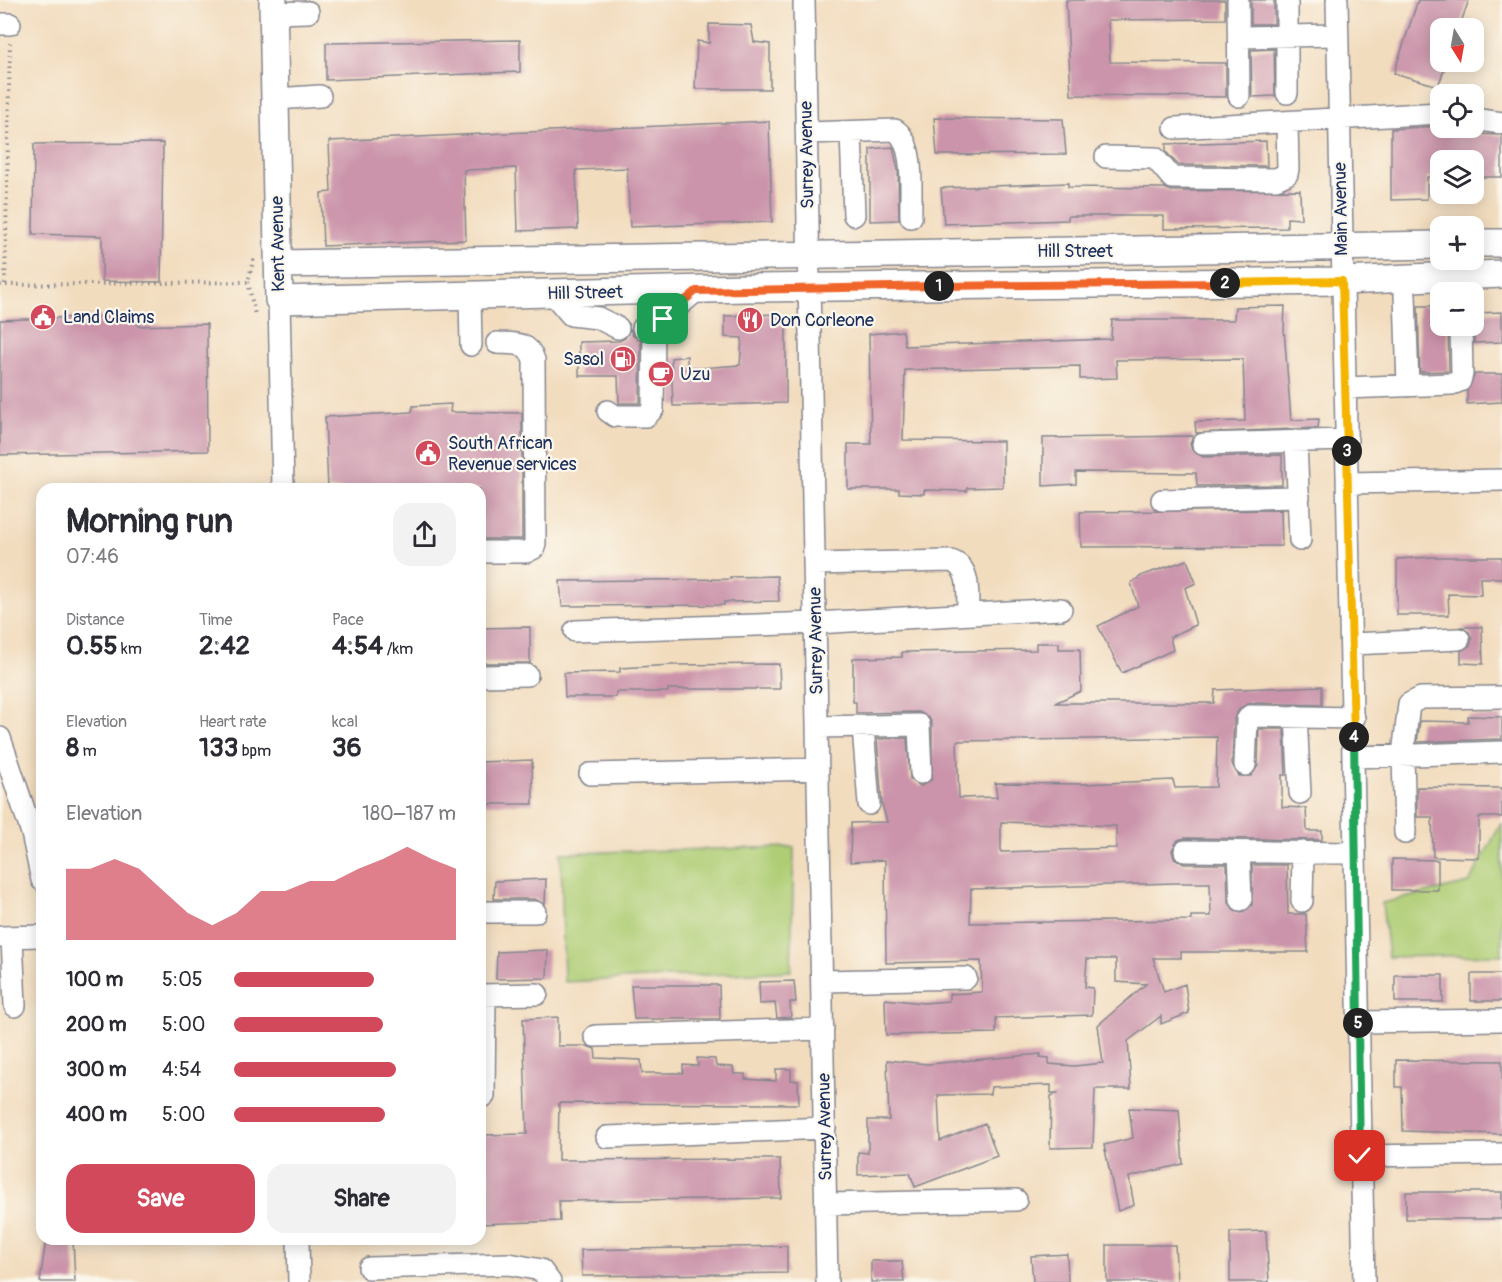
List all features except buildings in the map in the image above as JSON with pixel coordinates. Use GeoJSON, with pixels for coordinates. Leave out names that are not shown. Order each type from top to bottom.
{"type":"FeatureCollection","features":[{"type":"Feature","properties":{"kind":"main road","name":"Kent Avenue"},"geometry":{"type":"LineString","coordinates":[[273,7],[276,99],[266,259],[279,300]]}},
{"type":"Feature","properties":{"kind":"main road"},"geometry":{"type":"LineString","coordinates":[[1484,243],[1502,243]]}},
{"type":"Feature","properties":{"kind":"main road","name":"Hill Street"},"geometry":{"type":"LineString","coordinates":[[266,259],[809,255],[1342,248],[1430,244]]}},
{"type":"Feature","properties":{"kind":"main road","name":"Hill Street"},"geometry":{"type":"LineString","coordinates":[[279,300],[810,288],[1342,281],[1502,274]]}},
{"type":"Feature","properties":{"kind":"street","name":"Surrey Avenue"},"geometry":{"type":"LineString","coordinates":[[804,0],[827,1282]]}},
{"type":"Feature","properties":{"kind":"street"},"geometry":{"type":"LineString","coordinates":[[1238,0],[1239,96]]}},
{"type":"Feature","properties":{"kind":"street"},"geometry":{"type":"LineString","coordinates":[[1287,0],[1287,93]]}},
{"type":"Feature","properties":{"kind":"street","name":"Main Avenue"},"geometry":{"type":"LineString","coordinates":[[1337,0],[1354,718],[1364,1282]]}},
{"type":"Feature","properties":{"kind":"street"},"geometry":{"type":"LineString","coordinates":[[273,7],[308,12]]}},
{"type":"Feature","properties":{"kind":"street"},"geometry":{"type":"LineString","coordinates":[[1239,37],[1337,35]]}},
{"type":"Feature","properties":{"kind":"street"},"geometry":{"type":"LineString","coordinates":[[276,99],[320,96]]}},
{"type":"Feature","properties":{"kind":"street"},"geometry":{"type":"LineString","coordinates":[[1175,128],[1430,113]]}},
{"type":"Feature","properties":{"kind":"street"},"geometry":{"type":"LineString","coordinates":[[1484,121],[1502,123]]}},
{"type":"Feature","properties":{"kind":"street"},"geometry":{"type":"LineString","coordinates":[[1106,157],[1155,158],[1172,178],[1276,180],[1287,174],[1288,169],[1287,122]]}},
{"type":"Feature","properties":{"kind":"street"},"geometry":{"type":"LineString","coordinates":[[808,133],[895,130],[903,135],[909,146],[911,217]]}},
{"type":"Feature","properties":{"kind":"street"},"geometry":{"type":"LineString","coordinates":[[851,133],[854,215]]}},
{"type":"Feature","properties":{"kind":"street"},"geometry":{"type":"LineString","coordinates":[[608,411],[615,416],[646,416],[653,409],[649,327],[696,291]]}},
{"type":"Feature","properties":{"kind":"street"},"geometry":{"type":"LineString","coordinates":[[553,294],[571,315],[598,318],[612,326]]}},
{"type":"Feature","properties":{"kind":"street"},"geometry":{"type":"LineString","coordinates":[[1405,294],[1408,386]]}},
{"type":"Feature","properties":{"kind":"street"},"geometry":{"type":"LineString","coordinates":[[470,296],[471,345]]}},
{"type":"Feature","properties":{"kind":"street","name":"Kent Avenue"},"geometry":{"type":"LineString","coordinates":[[279,300],[283,483]]}},
{"type":"Feature","properties":{"kind":"street"},"geometry":{"type":"LineString","coordinates":[[1345,388],[1452,384],[1460,381],[1461,336]]}},
{"type":"Feature","properties":{"kind":"street"},"geometry":{"type":"LineString","coordinates":[[486,552],[526,552],[534,548],[535,543],[534,360],[531,351],[524,345],[497,343]]}},
{"type":"Feature","properties":{"kind":"street"},"geometry":{"type":"LineString","coordinates":[[1203,444],[1347,440]]}},
{"type":"Feature","properties":{"kind":"street"},"geometry":{"type":"LineString","coordinates":[[1296,441],[1300,540]]}},
{"type":"Feature","properties":{"kind":"street"},"geometry":{"type":"LineString","coordinates":[[1348,483],[1502,480]]}},
{"type":"Feature","properties":{"kind":"street"},"geometry":{"type":"LineString","coordinates":[[1162,500],[1299,497]]}},
{"type":"Feature","properties":{"kind":"street"},"geometry":{"type":"LineString","coordinates":[[814,564],[951,561],[959,564],[965,570],[968,614]]}},
{"type":"Feature","properties":{"kind":"street"},"geometry":{"type":"LineString","coordinates":[[575,631],[816,623],[1062,609]]}},
{"type":"Feature","properties":{"kind":"street"},"geometry":{"type":"LineString","coordinates":[[1352,644],[1459,639]]}},
{"type":"Feature","properties":{"kind":"street"},"geometry":{"type":"LineString","coordinates":[[486,676],[527,675]]}},
{"type":"Feature","properties":{"kind":"street"},"geometry":{"type":"LineString","coordinates":[[1405,833],[1403,755],[1409,704],[1421,698],[1502,697]]}},
{"type":"Feature","properties":{"kind":"street"},"geometry":{"type":"LineString","coordinates":[[1245,765],[1247,720],[1250,716],[1354,718]]}},
{"type":"Feature","properties":{"kind":"street"},"geometry":{"type":"LineString","coordinates":[[1296,716],[1300,793]]}},
{"type":"Feature","properties":{"kind":"street"},"geometry":{"type":"LineString","coordinates":[[818,727],[919,725],[921,773]]}},
{"type":"Feature","properties":{"kind":"street"},"geometry":{"type":"LineString","coordinates":[[863,727],[869,804]]}},
{"type":"Feature","properties":{"kind":"street"},"geometry":{"type":"LineString","coordinates":[[0,738],[9,786],[29,854],[36,868]]}},
{"type":"Feature","properties":{"kind":"street"},"geometry":{"type":"LineString","coordinates":[[1354,757],[1502,752]]}},
{"type":"Feature","properties":{"kind":"street"},"geometry":{"type":"LineString","coordinates":[[590,774],[818,769]]}},
{"type":"Feature","properties":{"kind":"street"},"geometry":{"type":"LineString","coordinates":[[1185,851],[1355,853]]}},
{"type":"Feature","properties":{"kind":"street"},"geometry":{"type":"LineString","coordinates":[[1239,852],[1241,900]]}},
{"type":"Feature","properties":{"kind":"street"},"geometry":{"type":"LineString","coordinates":[[1302,901],[1303,852]]}},
{"type":"Feature","properties":{"kind":"street"},"geometry":{"type":"LineString","coordinates":[[486,912],[535,912]]}},
{"type":"Feature","properties":{"kind":"street"},"geometry":{"type":"LineString","coordinates":[[15,1006],[7,969],[6,937],[36,936]]}},
{"type":"Feature","properties":{"kind":"street"},"geometry":{"type":"LineString","coordinates":[[822,981],[966,978]]}},
{"type":"Feature","properties":{"kind":"street"},"geometry":{"type":"LineString","coordinates":[[486,995],[537,994]]}},
{"type":"Feature","properties":{"kind":"street"},"geometry":{"type":"LineString","coordinates":[[1358,1022],[1502,1020]]}},
{"type":"Feature","properties":{"kind":"street"},"geometry":{"type":"LineString","coordinates":[[595,1035],[823,1029]]}},
{"type":"Feature","properties":{"kind":"street"},"geometry":{"type":"LineString","coordinates":[[607,1137],[825,1128]]}},
{"type":"Feature","properties":{"kind":"street"},"geometry":{"type":"LineString","coordinates":[[1360,1156],[1502,1154]]}},
{"type":"Feature","properties":{"kind":"street"},"geometry":{"type":"LineString","coordinates":[[826,1204],[1016,1200]]}},
{"type":"Feature","properties":{"kind":"street"},"geometry":{"type":"LineString","coordinates":[[298,1245],[299,1282]]}},
{"type":"Feature","properties":{"kind":"street"},"geometry":{"type":"LineString","coordinates":[[369,1268],[509,1264],[541,1270],[550,1282]]}},
{"type":"Feature","properties":{"kind":"path"},"geometry":{"type":"LineString","coordinates":[[5,24],[3,284],[249,282]]}},
{"type":"Feature","properties":{"kind":"path"},"geometry":{"type":"LineString","coordinates":[[255,315],[249,282],[266,259]]}},
{"type":"Feature","properties":{"kind":"green space"},"geometry":{"type":"Polygon","coordinates":[[[1502,822],[1502,955],[1388,957],[1382,903],[1469,883],[1502,822]]]}},
{"type":"Feature","properties":{"kind":"green space"},"geometry":{"type":"Polygon","coordinates":[[[794,847],[791,971],[564,982],[561,853],[794,847]]]}},
{"type":"Feature","properties":{"kind":"place","name":"Land Claims"},"geometry":{"type":"Point","coordinates":[43,317]}},
{"type":"Feature","properties":{"kind":"place","name":"Don Corleone"},"geometry":{"type":"Point","coordinates":[750,320]}},
{"type":"Feature","properties":{"kind":"place","name":"Sasol"},"geometry":{"type":"Point","coordinates":[623,359]}},
{"type":"Feature","properties":{"kind":"place","name":"Uzu"},"geometry":{"type":"Point","coordinates":[661,374]}},
{"type":"Feature","properties":{"kind":"place","name":"South African Revenue services"},"geometry":{"type":"Point","coordinates":[428,453]}},
{"type":"Feature","properties":{"kind":"route"},"geometry":{"type":"LineString","coordinates":[[663,319],[696,291],[746,288],[1342,281],[1352,644],[1360,1156]]}}]}
